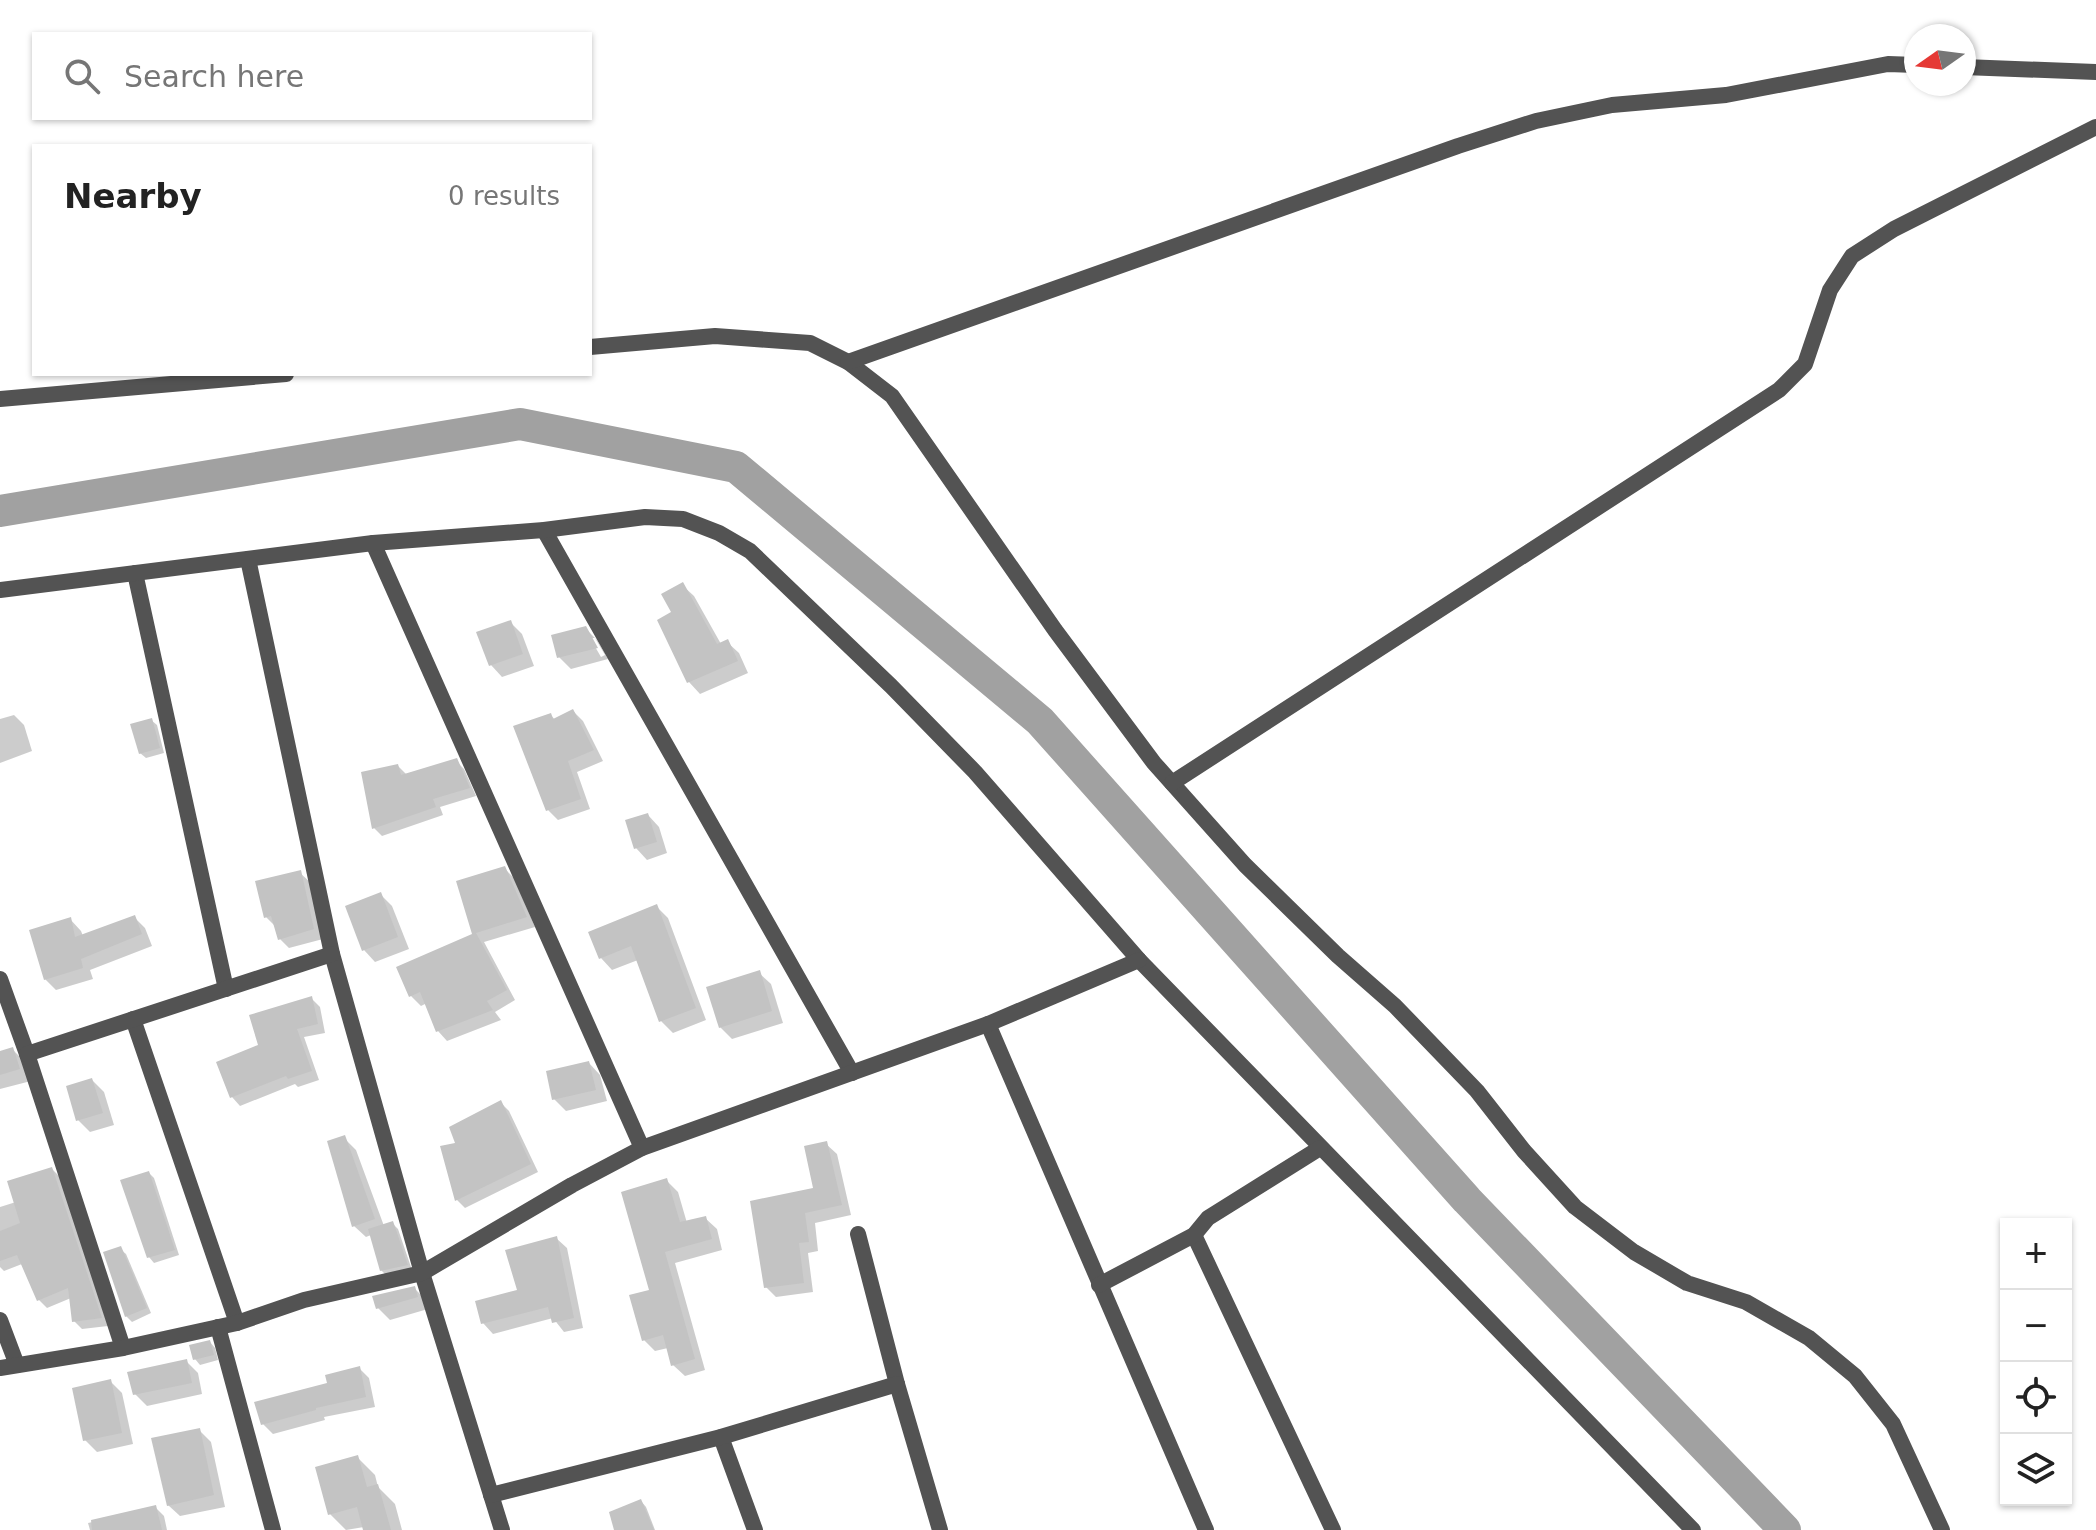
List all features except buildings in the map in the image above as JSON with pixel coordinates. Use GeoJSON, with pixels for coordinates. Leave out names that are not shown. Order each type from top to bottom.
{"type":"FeatureCollection","features":[{"type":"Feature","properties":{"kind":"street"},"geometry":{"type":"LineString","coordinates":[[848,362],[1536,121],[1612,105],[1726,95],[1888,64],[1904,65]]}},
{"type":"Feature","properties":{"kind":"street"},"geometry":{"type":"LineString","coordinates":[[1976,67],[2096,72]]}},
{"type":"Feature","properties":{"kind":"street"},"geometry":{"type":"LineString","coordinates":[[1172,783],[1779,390],[1805,364],[1830,290],[1852,256],[1894,229],[2096,127]]}},
{"type":"Feature","properties":{"kind":"street"},"geometry":{"type":"LineString","coordinates":[[592,347],[715,336],[810,343],[848,362],[892,396],[1055,630],[1154,763],[1245,865],[1338,956],[1395,1006],[1477,1091],[1524,1151],[1575,1207],[1634,1252],[1687,1283],[1746,1302],[1809,1338],[1855,1376],[1893,1424],[1942,1530]]}},
{"type":"Feature","properties":{"kind":"street"},"geometry":{"type":"LineString","coordinates":[[0,399],[263,376]]}},
{"type":"Feature","properties":{"kind":"street"},"geometry":{"type":"LineString","coordinates":[[0,590],[373,543],[544,530],[645,517],[683,519],[719,533],[750,551],[891,686],[975,772],[1139,960],[1693,1530]]}},
{"type":"Feature","properties":{"kind":"street"},"geometry":{"type":"LineString","coordinates":[[544,530],[852,1073]]}},
{"type":"Feature","properties":{"kind":"street"},"geometry":{"type":"LineString","coordinates":[[373,543],[642,1148]]}},
{"type":"Feature","properties":{"kind":"street"},"geometry":{"type":"LineString","coordinates":[[248,559],[332,954],[422,1273],[502,1530]]}},
{"type":"Feature","properties":{"kind":"street"},"geometry":{"type":"LineString","coordinates":[[135,573],[226,989]]}},
{"type":"Feature","properties":{"kind":"street"},"geometry":{"type":"LineString","coordinates":[[27,1054],[332,954]]}},
{"type":"Feature","properties":{"kind":"street"},"geometry":{"type":"LineString","coordinates":[[0,1320],[8,1366],[123,1348],[237,1323],[304,1300],[422,1273],[572,1185],[642,1148],[988,1024],[1139,960]]}},
{"type":"Feature","properties":{"kind":"street"},"geometry":{"type":"LineString","coordinates":[[0,979],[123,1348]]}},
{"type":"Feature","properties":{"kind":"street"},"geometry":{"type":"LineString","coordinates":[[133,1019],[237,1323]]}},
{"type":"Feature","properties":{"kind":"street"},"geometry":{"type":"LineString","coordinates":[[988,1024],[1206,1530]]}},
{"type":"Feature","properties":{"kind":"street"},"geometry":{"type":"LineString","coordinates":[[1099,1285],[1194,1235],[1208,1218],[1320,1148]]}},
{"type":"Feature","properties":{"kind":"street"},"geometry":{"type":"LineString","coordinates":[[858,1234],[897,1384],[940,1530]]}},
{"type":"Feature","properties":{"kind":"street"},"geometry":{"type":"LineString","coordinates":[[1194,1235],[1333,1530]]}},
{"type":"Feature","properties":{"kind":"street"},"geometry":{"type":"LineString","coordinates":[[218,1327],[273,1530]]}},
{"type":"Feature","properties":{"kind":"street"},"geometry":{"type":"LineString","coordinates":[[491,1495],[721,1437],[897,1384]]}},
{"type":"Feature","properties":{"kind":"street"},"geometry":{"type":"LineString","coordinates":[[721,1437],[755,1530]]}},
{"type":"Feature","properties":{"kind":"waterway"},"geometry":{"type":"LineString","coordinates":[[0,511],[520,424],[736,467],[1040,721],[1467,1200],[1785,1530]]}}]}
